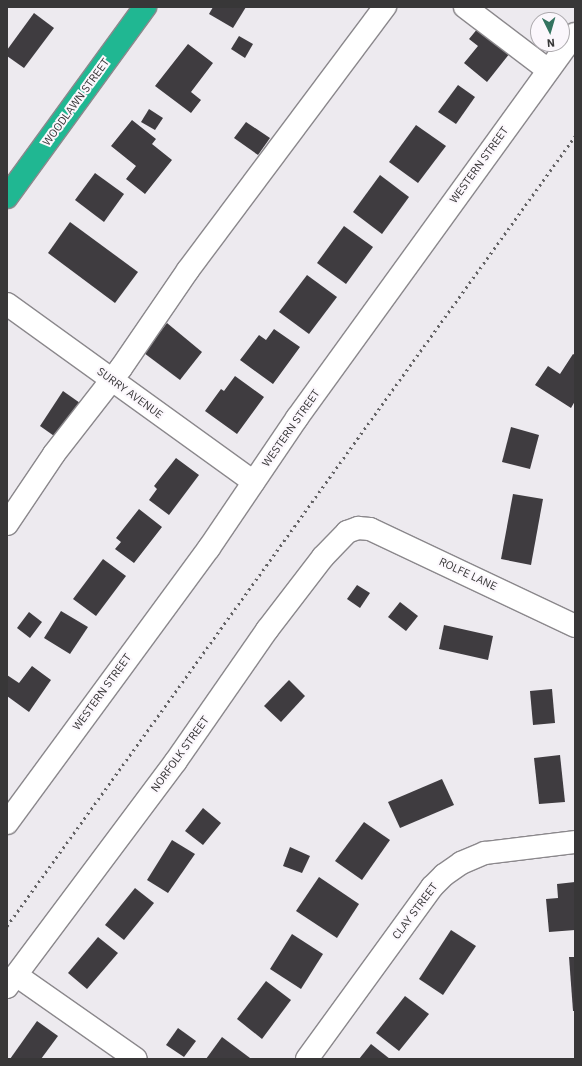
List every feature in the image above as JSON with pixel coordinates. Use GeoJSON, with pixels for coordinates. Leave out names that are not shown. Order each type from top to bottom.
{"type":"FeatureCollection","features":[{"type":"Feature","properties":{"kind":"highway","name":"WOODLAWN STREET"},"geometry":{"type":"LineString","coordinates":[[7,198],[145,7]]}},
{"type":"Feature","properties":{"kind":"street"},"geometry":{"type":"LineString","coordinates":[[7,524],[54,454],[111,380],[188,270],[385,7]]}},
{"type":"Feature","properties":{"kind":"street"},"geometry":{"type":"LineString","coordinates":[[465,7],[548,70]]}},
{"type":"Feature","properties":{"kind":"street","name":"WESTERN STREET"},"geometry":{"type":"LineString","coordinates":[[7,823],[209,548],[254,482],[575,34]]}},
{"type":"Feature","properties":{"kind":"street","name":"SURRY AVENUE"},"geometry":{"type":"LineString","coordinates":[[7,304],[254,482]]}},
{"type":"Feature","properties":{"kind":"street","name":"ROLFE LANE"},"geometry":{"type":"LineString","coordinates":[[358,528],[370,529],[575,626]]}},
{"type":"Feature","properties":{"kind":"street","name":"NORFOLK STREET"},"geometry":{"type":"LineString","coordinates":[[12,981],[176,761],[323,557],[343,536],[358,528]]}},
{"type":"Feature","properties":{"kind":"street","name":"CLAY STREET"},"geometry":{"type":"LineString","coordinates":[[307,1059],[432,887],[444,875],[461,863],[485,853],[575,842]]}},
{"type":"Feature","properties":{"kind":"street"},"geometry":{"type":"LineString","coordinates":[[12,981],[129,1057]]}},
{"type":"Feature","properties":{"kind":"building"},"geometry":{"type":"Polygon","coordinates":[[[213,7],[246,7],[233,28],[209,14],[213,7]]]}},
{"type":"Feature","properties":{"kind":"building"},"geometry":{"type":"Polygon","coordinates":[[[34,13],[54,28],[24,68],[7,56],[7,50],[34,13]]]}},
{"type":"Feature","properties":{"kind":"building"},"geometry":{"type":"Polygon","coordinates":[[[483,22],[514,48],[487,82],[464,63],[478,46],[469,39],[483,22]]]}},
{"type":"Feature","properties":{"kind":"building"},"geometry":{"type":"Polygon","coordinates":[[[239,36],[253,44],[245,58],[231,49],[239,36]]]}},
{"type":"Feature","properties":{"kind":"building"},"geometry":{"type":"Polygon","coordinates":[[[188,44],[213,63],[191,92],[201,100],[191,113],[155,86],[188,44]]]}},
{"type":"Feature","properties":{"kind":"building"},"geometry":{"type":"Polygon","coordinates":[[[458,85],[475,97],[456,124],[438,112],[458,85]]]}},
{"type":"Feature","properties":{"kind":"building"},"geometry":{"type":"Polygon","coordinates":[[[149,109],[163,118],[155,130],[141,122],[149,109]]]}},
{"type":"Feature","properties":{"kind":"building"},"geometry":{"type":"Polygon","coordinates":[[[132,120],[156,139],[152,144],[172,160],[145,194],[126,179],[136,166],[111,146],[132,120]]]}},
{"type":"Feature","properties":{"kind":"building"},"geometry":{"type":"Polygon","coordinates":[[[246,122],[270,138],[258,155],[234,138],[246,122]]]}},
{"type":"Feature","properties":{"kind":"building"},"geometry":{"type":"Polygon","coordinates":[[[416,125],[446,146],[418,183],[389,162],[416,125]]]}},
{"type":"Feature","properties":{"kind":"building"},"geometry":{"type":"Polygon","coordinates":[[[95,173],[124,194],[104,222],[75,200],[95,173]]]}},
{"type":"Feature","properties":{"kind":"building"},"geometry":{"type":"Polygon","coordinates":[[[380,175],[409,197],[382,234],[353,212],[380,175]]]}},
{"type":"Feature","properties":{"kind":"building"},"geometry":{"type":"Polygon","coordinates":[[[70,222],[138,272],[115,303],[48,253],[70,222]]]}},
{"type":"Feature","properties":{"kind":"building"},"geometry":{"type":"Polygon","coordinates":[[[344,226],[373,247],[346,284],[317,263],[344,226]]]}},
{"type":"Feature","properties":{"kind":"building"},"geometry":{"type":"Polygon","coordinates":[[[307,275],[337,297],[309,334],[279,312],[307,275]]]}},
{"type":"Feature","properties":{"kind":"building"},"geometry":{"type":"Polygon","coordinates":[[[167,323],[202,352],[180,380],[144,353],[167,323]]]}},
{"type":"Feature","properties":{"kind":"building"},"geometry":{"type":"Polygon","coordinates":[[[274,329],[300,347],[273,384],[240,360],[259,335],[266,340],[274,329]]]}},
{"type":"Feature","properties":{"kind":"building"},"geometry":{"type":"Polygon","coordinates":[[[573,354],[575,355],[575,401],[571,408],[535,385],[548,366],[560,374],[573,354]]]}},
{"type":"Feature","properties":{"kind":"building"},"geometry":{"type":"Polygon","coordinates":[[[235,376],[264,397],[237,434],[205,411],[221,389],[224,391],[235,376]]]}},
{"type":"Feature","properties":{"kind":"building"},"geometry":{"type":"Polygon","coordinates":[[[63,391],[80,403],[57,438],[40,426],[63,391]]]}},
{"type":"Feature","properties":{"kind":"building"},"geometry":{"type":"Polygon","coordinates":[[[511,427],[539,435],[530,469],[502,462],[511,427]]]}},
{"type":"Feature","properties":{"kind":"building"},"geometry":{"type":"Polygon","coordinates":[[[176,458],[199,475],[169,515],[149,500],[157,489],[154,486],[176,458]]]}},
{"type":"Feature","properties":{"kind":"building"},"geometry":{"type":"Polygon","coordinates":[[[513,494],[543,499],[531,565],[501,559],[513,494]]]}},
{"type":"Feature","properties":{"kind":"building"},"geometry":{"type":"Polygon","coordinates":[[[139,509],[162,527],[134,563],[115,549],[121,542],[116,538],[139,509]]]}},
{"type":"Feature","properties":{"kind":"building"},"geometry":{"type":"Polygon","coordinates":[[[103,559],[126,576],[96,616],[73,599],[103,559]]]}},
{"type":"Feature","properties":{"kind":"building"},"geometry":{"type":"Polygon","coordinates":[[[357,585],[370,593],[360,608],[347,599],[357,585]]]}},
{"type":"Feature","properties":{"kind":"building"},"geometry":{"type":"Polygon","coordinates":[[[400,602],[418,616],[406,631],[388,617],[400,602]]]}},
{"type":"Feature","properties":{"kind":"building"},"geometry":{"type":"Polygon","coordinates":[[[61,611],[88,627],[70,654],[44,638],[61,611]]]}},
{"type":"Feature","properties":{"kind":"building"},"geometry":{"type":"Polygon","coordinates":[[[29,612],[42,622],[30,638],[17,628],[29,612]]]}},
{"type":"Feature","properties":{"kind":"building"},"geometry":{"type":"Polygon","coordinates":[[[444,625],[493,636],[488,660],[439,649],[444,625]]]}},
{"type":"Feature","properties":{"kind":"building"},"geometry":{"type":"Polygon","coordinates":[[[32,666],[51,680],[29,712],[7,696],[7,675],[19,683],[32,666]]]}},
{"type":"Feature","properties":{"kind":"building"},"geometry":{"type":"Polygon","coordinates":[[[289,680],[305,696],[281,722],[264,706],[289,680]]]}},
{"type":"Feature","properties":{"kind":"building"},"geometry":{"type":"Polygon","coordinates":[[[552,689],[555,723],[533,725],[530,691],[552,689]]]}},
{"type":"Feature","properties":{"kind":"building"},"geometry":{"type":"Polygon","coordinates":[[[560,755],[565,802],[539,804],[534,758],[560,755]]]}},
{"type":"Feature","properties":{"kind":"building"},"geometry":{"type":"Polygon","coordinates":[[[442,779],[454,805],[400,828],[388,802],[442,779]]]}},
{"type":"Feature","properties":{"kind":"building"},"geometry":{"type":"Polygon","coordinates":[[[203,808],[221,823],[203,845],[185,831],[203,808]]]}},
{"type":"Feature","properties":{"kind":"building"},"geometry":{"type":"Polygon","coordinates":[[[364,822],[390,840],[362,880],[335,861],[364,822]]]}},
{"type":"Feature","properties":{"kind":"building"},"geometry":{"type":"Polygon","coordinates":[[[172,840],[195,854],[168,893],[147,880],[172,840]]]}},
{"type":"Feature","properties":{"kind":"building"},"geometry":{"type":"Polygon","coordinates":[[[290,847],[310,856],[302,873],[283,866],[290,847]]]}},
{"type":"Feature","properties":{"kind":"building"},"geometry":{"type":"Polygon","coordinates":[[[319,877],[359,904],[337,938],[296,911],[319,877]]]}},
{"type":"Feature","properties":{"kind":"building"},"geometry":{"type":"Polygon","coordinates":[[[575,882],[575,930],[549,932],[546,899],[558,898],[557,884],[575,882]]]}},
{"type":"Feature","properties":{"kind":"building"},"geometry":{"type":"Polygon","coordinates":[[[135,888],[154,903],[124,940],[105,925],[135,888]]]}},
{"type":"Feature","properties":{"kind":"building"},"geometry":{"type":"Polygon","coordinates":[[[451,930],[476,946],[443,995],[419,979],[451,930]]]}},
{"type":"Feature","properties":{"kind":"building"},"geometry":{"type":"Polygon","coordinates":[[[292,934],[323,954],[301,989],[270,969],[292,934]]]}},
{"type":"Feature","properties":{"kind":"building"},"geometry":{"type":"Polygon","coordinates":[[[98,937],[118,953],[87,989],[68,973],[98,937]]]}},
{"type":"Feature","properties":{"kind":"building"},"geometry":{"type":"Polygon","coordinates":[[[569,957],[575,957],[575,1011],[573,1011],[569,957]]]}},
{"type":"Feature","properties":{"kind":"building"},"geometry":{"type":"Polygon","coordinates":[[[266,981],[291,1000],[262,1039],[237,1019],[266,981]]]}},
{"type":"Feature","properties":{"kind":"building"},"geometry":{"type":"Polygon","coordinates":[[[405,996],[429,1014],[399,1051],[376,1033],[405,996]]]}},
{"type":"Feature","properties":{"kind":"building"},"geometry":{"type":"Polygon","coordinates":[[[37,1021],[58,1036],[41,1059],[10,1059],[37,1021]]]}},
{"type":"Feature","properties":{"kind":"building"},"geometry":{"type":"Polygon","coordinates":[[[178,1028],[196,1041],[184,1057],[166,1045],[178,1028]]]}},
{"type":"Feature","properties":{"kind":"building"},"geometry":{"type":"Polygon","coordinates":[[[222,1037],[250,1058],[206,1059],[222,1037]]]}},
{"type":"Feature","properties":{"kind":"building"},"geometry":{"type":"Polygon","coordinates":[[[371,1044],[390,1059],[359,1059],[371,1044]]]}},
{"type":"Feature","properties":{"kind":"railway"},"geometry":{"type":"LineString","coordinates":[[7,926],[575,136]]}}]}
